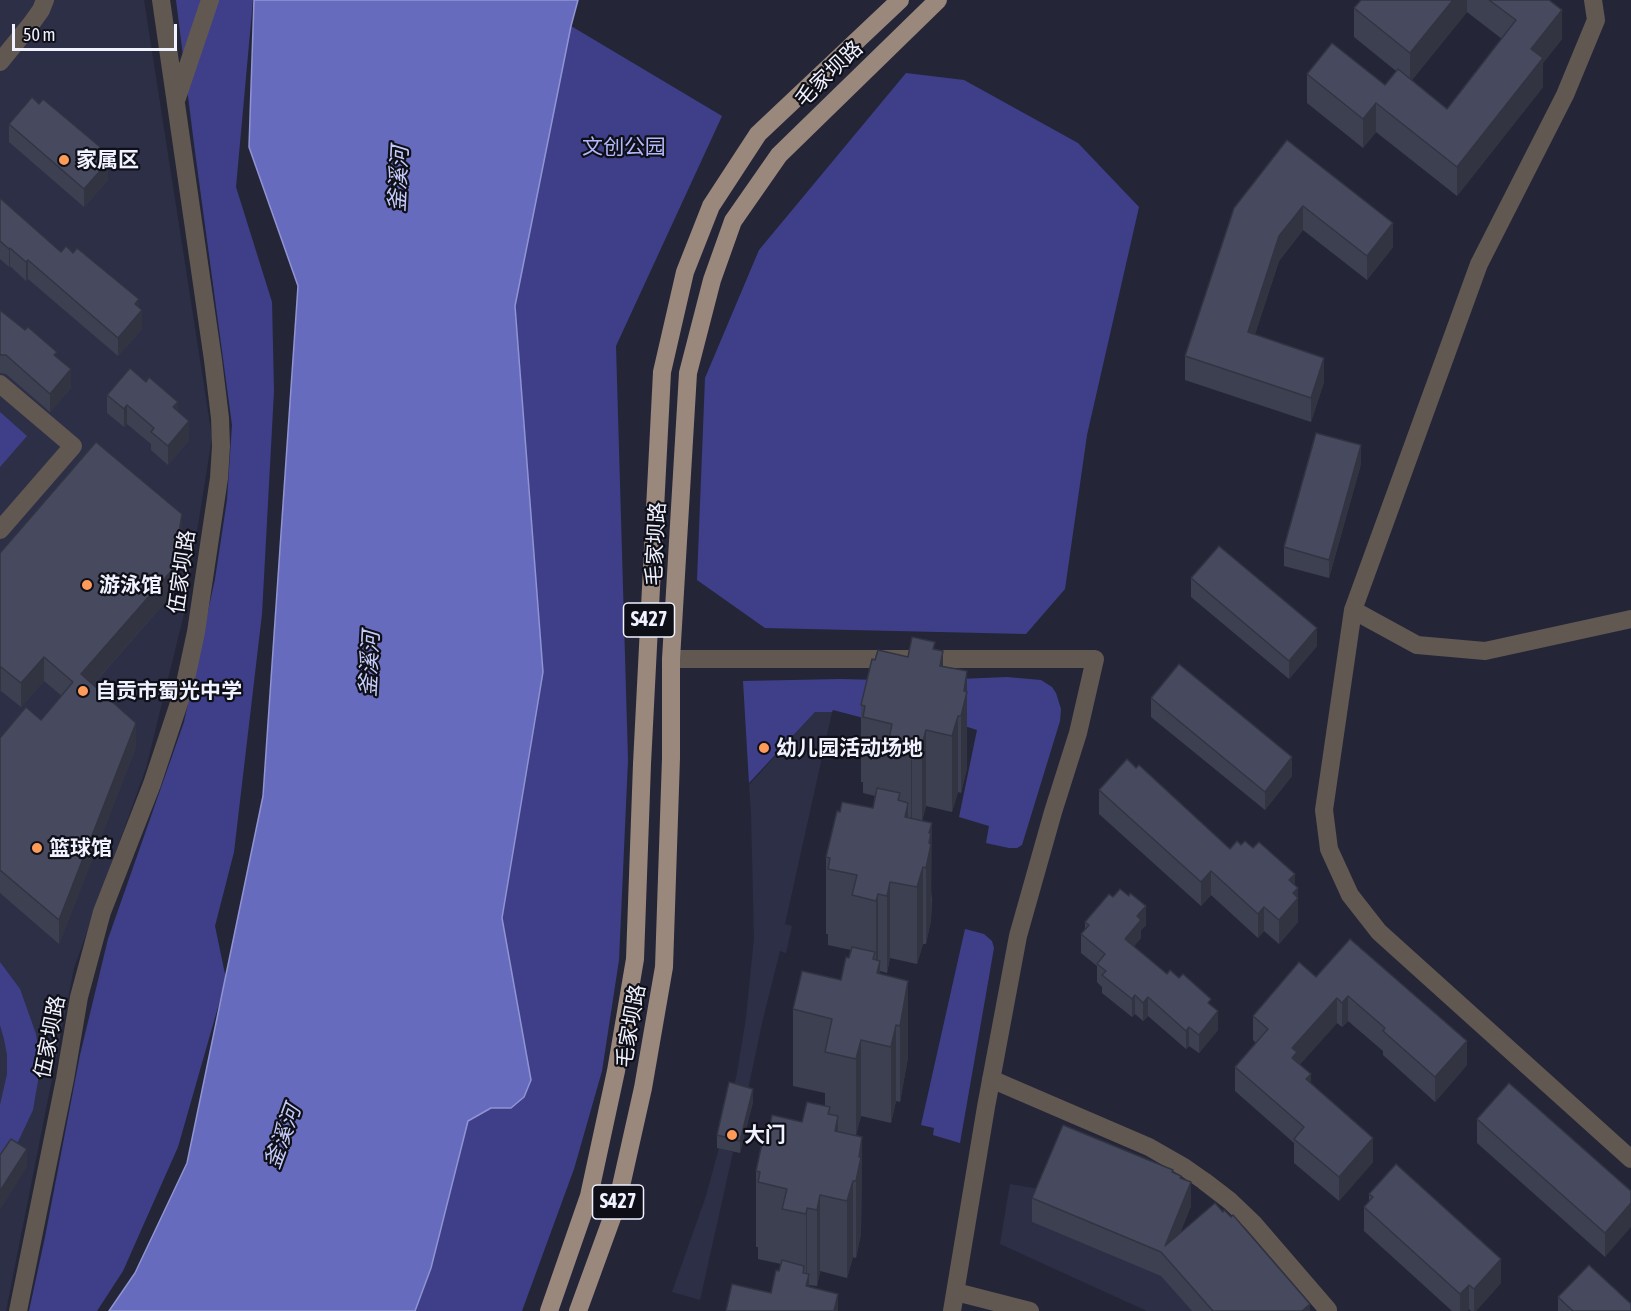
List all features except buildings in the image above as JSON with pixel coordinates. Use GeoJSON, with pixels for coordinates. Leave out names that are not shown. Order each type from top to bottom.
{"type":"FeatureCollection","features":[{"type":"Feature","properties":{"kind":"main road","name":"毛家坝路"},"geometry":{"type":"LineString","coordinates":[[549,1311],[589,1196],[616,1071],[635,958],[642,764],[662,372],[685,272],[711,206],[758,134],[900,0]]}},
{"type":"Feature","properties":{"kind":"main road","name":"毛家坝路"},"geometry":{"type":"LineString","coordinates":[[578,1311],[617,1204],[643,1088],[664,967],[671,758],[671,659],[688,373],[711,280],[733,221],[779,155],[938,0]]}},
{"type":"Feature","properties":{"kind":"street"},"geometry":{"type":"LineString","coordinates":[[0,62],[41,10],[45,0]]}},
{"type":"Feature","properties":{"kind":"street","name":"伍家坝路"},"geometry":{"type":"LineString","coordinates":[[18,1311],[80,997],[102,912],[152,784],[184,688],[196,632],[219,478],[220,418],[213,360],[161,0]]}},
{"type":"Feature","properties":{"kind":"street"},"geometry":{"type":"LineString","coordinates":[[177,101],[210,0]]}},
{"type":"Feature","properties":{"kind":"street"},"geometry":{"type":"LineString","coordinates":[[1593,0],[1596,20],[1565,95],[1479,264],[1353,610],[1324,810],[1329,849],[1350,895],[1379,932],[1631,1159]]}},
{"type":"Feature","properties":{"kind":"street"},"geometry":{"type":"LineString","coordinates":[[0,384],[73,446],[0,530]]}},
{"type":"Feature","properties":{"kind":"street"},"geometry":{"type":"LineString","coordinates":[[1353,610],[1417,645],[1485,651],[1631,619]]}},
{"type":"Feature","properties":{"kind":"street"},"geometry":{"type":"LineString","coordinates":[[671,659],[1095,659],[1078,733],[1018,936],[991,1079],[952,1311]]}},
{"type":"Feature","properties":{"kind":"street"},"geometry":{"type":"LineString","coordinates":[[991,1079],[1149,1147],[1184,1167],[1230,1201],[1253,1223],[1328,1310]]}},
{"type":"Feature","properties":{"kind":"street"},"geometry":{"type":"LineString","coordinates":[[956,1292],[1030,1311]]}},
{"type":"Feature","properties":{"kind":"shaded area","name":"自贡市蜀光中学"},"geometry":{"type":"Polygon","coordinates":[[[0,0],[144,0],[212,437],[184,614],[146,768],[74,968],[6,1311],[0,1311],[0,0]]]}},
{"type":"Feature","properties":{"kind":"shaded area"},"geometry":{"type":"Polygon","coordinates":[[[815,712],[832,712],[785,924],[792,926],[786,953],[780,951],[746,1099],[732,1095],[746,1018],[754,938],[749,785],[815,712]]]}},
{"type":"Feature","properties":{"kind":"shaded area"},"geometry":{"type":"Polygon","coordinates":[[[719,1148],[733,1152],[700,1300],[672,1292],[706,1196],[719,1148]]]}},
{"type":"Feature","properties":{"kind":"shaded area"},"geometry":{"type":"Polygon","coordinates":[[[1010,1184],[1045,1190],[1032,1222],[1143,1268],[1154,1266],[1192,1311],[1147,1311],[1000,1244],[1010,1184]]]}},
{"type":"Feature","properties":{"kind":"green space"},"geometry":{"type":"Polygon","coordinates":[[[176,0],[253,0],[236,187],[272,302],[274,391],[262,614],[234,852],[215,926],[226,979],[178,1147],[123,1271],[97,1311],[29,1311],[80,1055],[108,939],[184,722],[215,579],[227,500],[232,425],[176,0]]]}},
{"type":"Feature","properties":{"kind":"green space","name":"文创公园"},"geometry":{"type":"Polygon","coordinates":[[[571,26],[722,116],[616,346],[628,760],[619,960],[602,1071],[574,1169],[522,1311],[415,1311],[431,1268],[468,1121],[491,1108],[511,1108],[531,1080],[502,918],[543,672],[515,306],[571,26]]]}},
{"type":"Feature","properties":{"kind":"green space"},"geometry":{"type":"Polygon","coordinates":[[[906,73],[964,80],[1078,143],[1139,207],[1087,435],[1065,589],[1026,634],[765,628],[697,580],[705,378],[759,250],[906,73]]]}},
{"type":"Feature","properties":{"kind":"green space"},"geometry":{"type":"Polygon","coordinates":[[[0,412],[27,436],[0,467],[0,412]]]}},
{"type":"Feature","properties":{"kind":"green space"},"geometry":{"type":"Polygon","coordinates":[[[1007,677],[1041,680],[1052,687],[1061,709],[1060,721],[1022,845],[1017,848],[986,843],[989,826],[959,817],[977,730],[927,714],[935,680],[1007,677]]]}},
{"type":"Feature","properties":{"kind":"green space","name":"幼儿园活动场地"},"geometry":{"type":"Polygon","coordinates":[[[840,679],[920,681],[902,728],[833,710],[832,712],[815,712],[749,783],[743,681],[840,679]]]}},
{"type":"Feature","properties":{"kind":"green space"},"geometry":{"type":"Polygon","coordinates":[[[965,929],[984,934],[992,941],[994,948],[960,1143],[933,1135],[934,1128],[921,1125],[965,929]]]}},
{"type":"Feature","properties":{"kind":"green space"},"geometry":{"type":"Polygon","coordinates":[[[0,962],[20,989],[36,1034],[39,1075],[33,1110],[16,1146],[0,1171],[0,1105],[7,1074],[7,1055],[0,1025],[0,962]]]}},
{"type":"Feature","properties":{"kind":"water","name":"釜溪河"},"geometry":{"type":"Polygon","coordinates":[[[254,0],[578,0],[515,306],[543,672],[502,918],[531,1080],[524,1097],[511,1108],[491,1108],[468,1121],[431,1268],[415,1311],[109,1311],[135,1273],[187,1163],[263,796],[298,286],[249,147],[254,0]]]}},
{"type":"Feature","properties":{"kind":"place","name":"家属区"},"geometry":{"type":"Point","coordinates":[64,160]}},
{"type":"Feature","properties":{"kind":"place","name":"游泳馆"},"geometry":{"type":"Point","coordinates":[87,585]}},
{"type":"Feature","properties":{"kind":"place","name":"自贡市蜀光中学"},"geometry":{"type":"Point","coordinates":[83,691]}},
{"type":"Feature","properties":{"kind":"place","name":"幼儿园活动场地"},"geometry":{"type":"Point","coordinates":[764,748]}},
{"type":"Feature","properties":{"kind":"place","name":"篮球馆"},"geometry":{"type":"Point","coordinates":[37,848]}},
{"type":"Feature","properties":{"kind":"place","name":"大门"},"geometry":{"type":"Point","coordinates":[732,1135]}}]}
